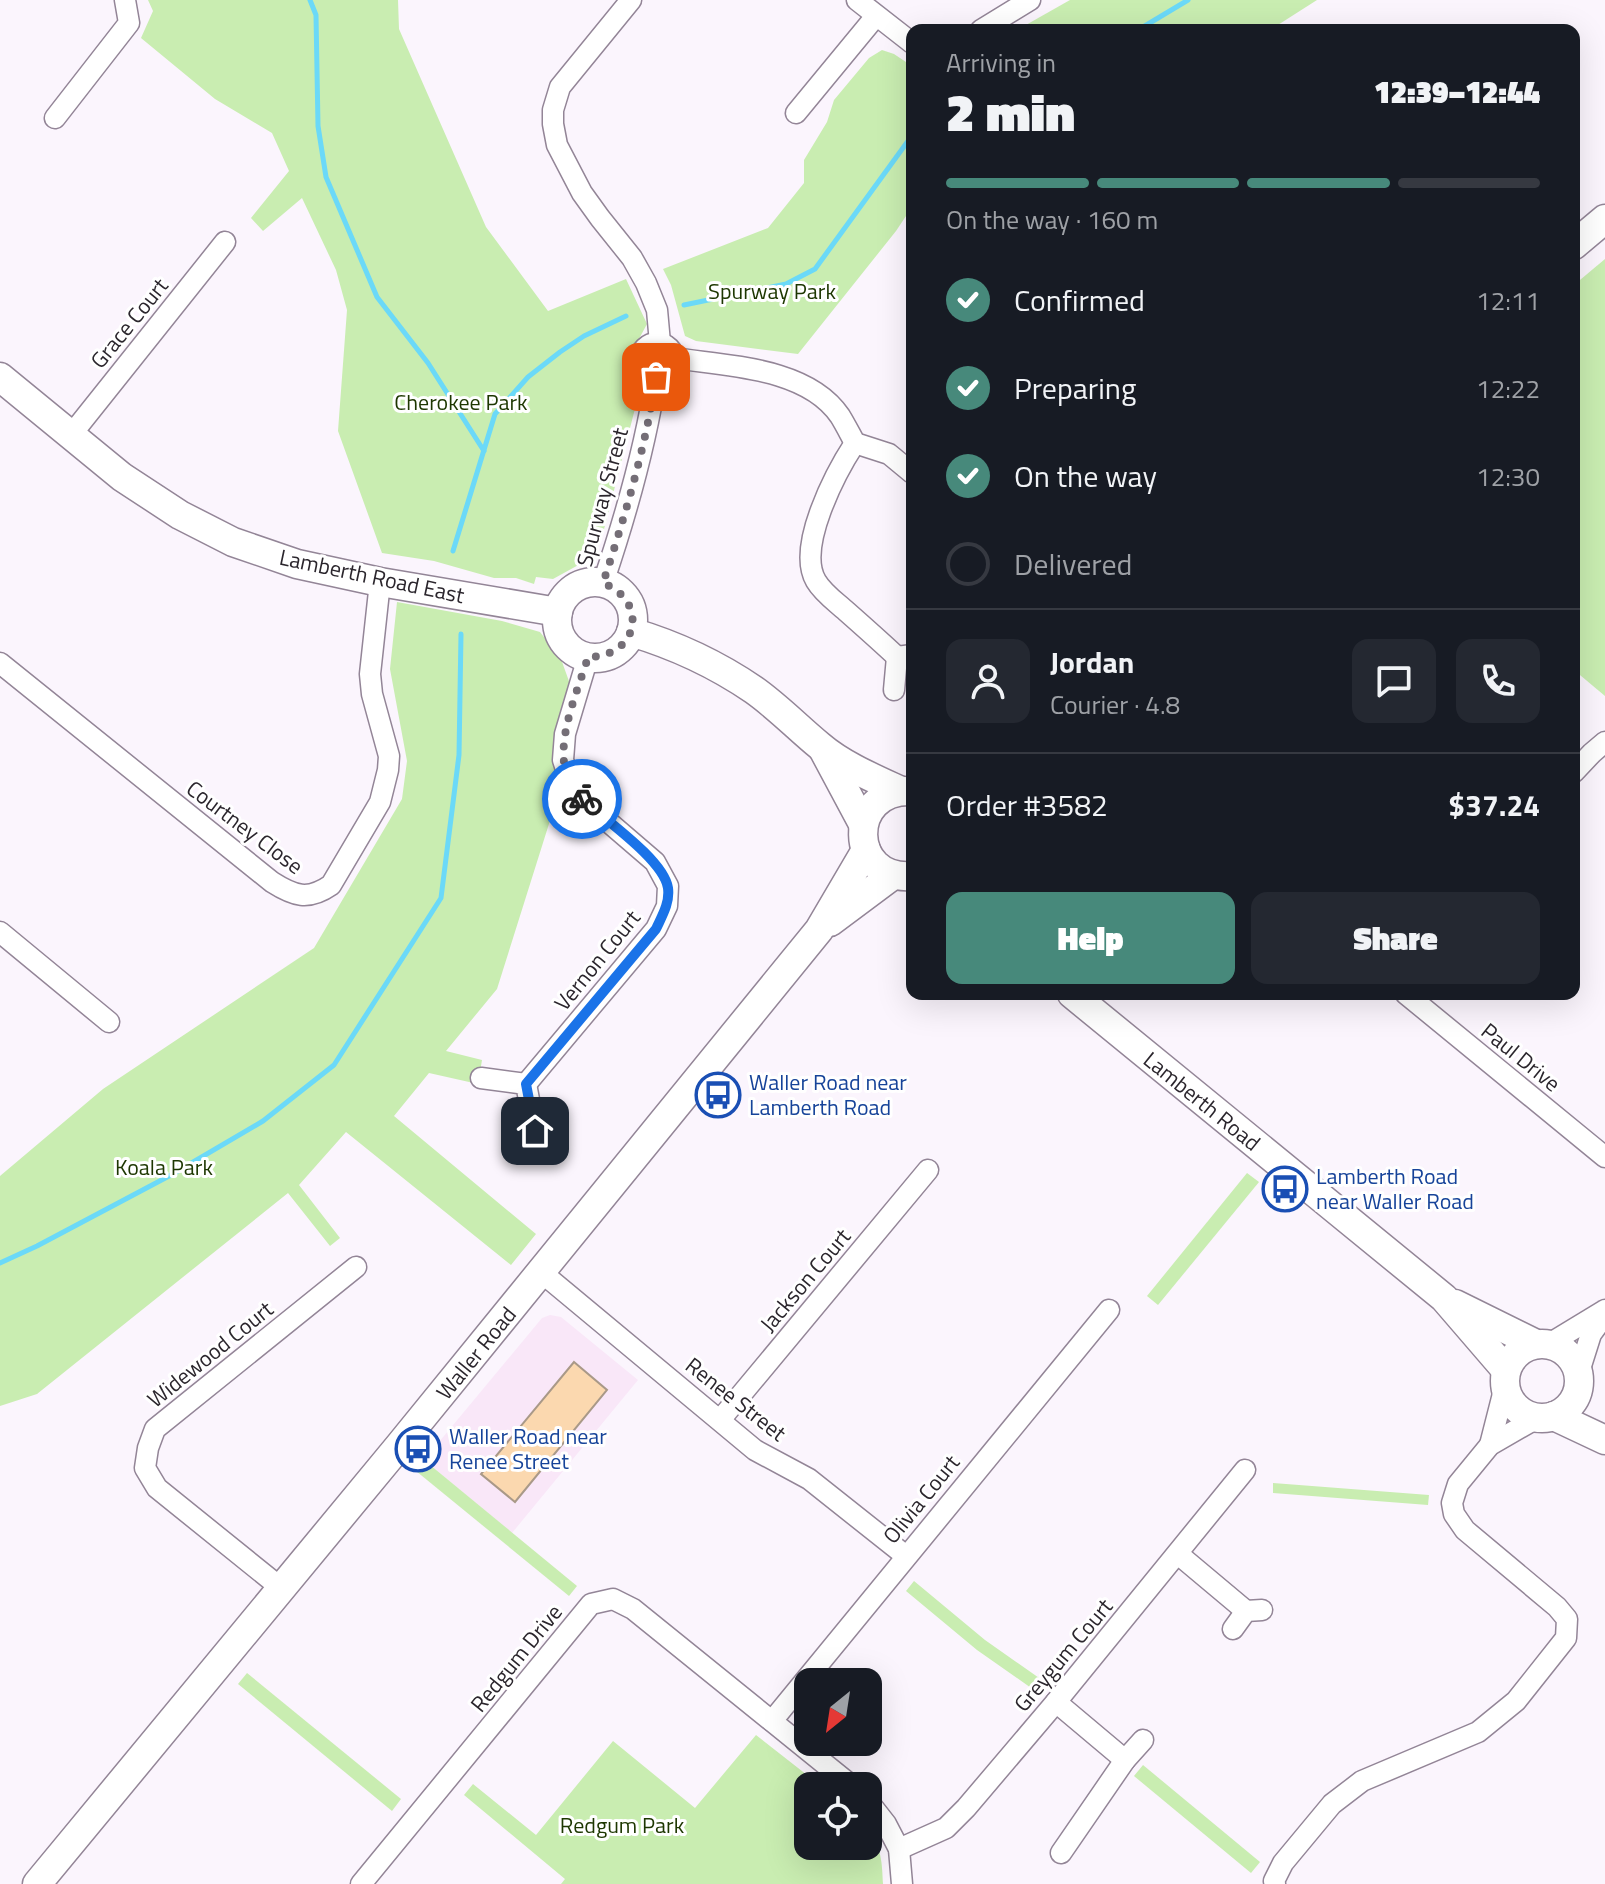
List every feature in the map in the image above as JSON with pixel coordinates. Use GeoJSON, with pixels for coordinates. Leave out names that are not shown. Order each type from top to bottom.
{"type":"FeatureCollection","features":[{"type":"Feature","properties":{"kind":"street"},"geometry":{"type":"LineString","coordinates":[[55,118],[129,23],[125,0]]}},
{"type":"Feature","properties":{"kind":"street"},"geometry":{"type":"LineString","coordinates":[[631,0],[560,87],[553,110],[553,124],[557,145],[582,193],[632,258],[657,310],[672,368],[656,377]]}},
{"type":"Feature","properties":{"kind":"street"},"geometry":{"type":"LineString","coordinates":[[857,0],[906,38]]}},
{"type":"Feature","properties":{"kind":"street"},"geometry":{"type":"LineString","coordinates":[[991,24],[1030,0]]}},
{"type":"Feature","properties":{"kind":"street"},"geometry":{"type":"LineString","coordinates":[[796,113],[876,16]]}},
{"type":"Feature","properties":{"kind":"street"},"geometry":{"type":"LineString","coordinates":[[1580,240],[1605,219]]}},
{"type":"Feature","properties":{"kind":"street","name":"Grace Court"},"geometry":{"type":"LineString","coordinates":[[71,435],[225,242]]}},
{"type":"Feature","properties":{"kind":"street","name":"Spurway Street"},"geometry":{"type":"LineString","coordinates":[[603,583],[618,539],[652,406],[656,377],[644,371],[640,358],[646,346],[667,351]]}},
{"type":"Feature","properties":{"kind":"street"},"geometry":{"type":"LineString","coordinates":[[667,351],[770,372],[801,384],[838,413],[855,443],[889,454],[906,468]]}},
{"type":"Feature","properties":{"kind":"street","name":"Lamberth Road East"},"geometry":{"type":"LineString","coordinates":[[0,377],[122,477],[180,515],[233,542],[297,564],[380,582],[558,612]]}},
{"type":"Feature","properties":{"kind":"street"},"geometry":{"type":"LineString","coordinates":[[855,443],[838,469],[821,511],[810,553],[812,573],[823,591],[905,656],[894,690]]}},
{"type":"Feature","properties":{"kind":"street","name":"Courtney Close"},"geometry":{"type":"LineString","coordinates":[[0,663],[272,882],[287,892],[310,896],[331,885],[380,802],[386,779],[389,756],[372,694],[370,674],[380,582]]}},
{"type":"Feature","properties":{"kind":"street"},"geometry":{"type":"LineString","coordinates":[[591,582],[603,583],[615,588],[631,607],[631,632],[614,652],[602,657],[588,657],[567,646],[560,636],[558,612],[569,591],[591,582]]}},
{"type":"Feature","properties":{"kind":"street"},"geometry":{"type":"LineString","coordinates":[[631,632],[657,639],[698,657],[754,690],[822,748],[866,774],[906,791]]}},
{"type":"Feature","properties":{"kind":"street","name":"Vernon Court"},"geometry":{"type":"LineString","coordinates":[[526,1084],[656,929],[667,906],[668,886],[655,862],[577,795],[567,774],[563,760],[565,734],[588,657]]}},
{"type":"Feature","properties":{"kind":"street"},"geometry":{"type":"LineString","coordinates":[[1580,766],[1605,742]]}},
{"type":"Feature","properties":{"kind":"street"},"geometry":{"type":"LineString","coordinates":[[822,748],[877,865],[903,876]]}},
{"type":"Feature","properties":{"kind":"street","name":"Waller Road"},"geometry":{"type":"LineString","coordinates":[[37,1884],[819,930],[865,837],[868,812],[888,794],[906,791]]}},
{"type":"Feature","properties":{"kind":"street","name":"Waller Road"},"geometry":{"type":"LineString","coordinates":[[819,930],[903,876]]}},
{"type":"Feature","properties":{"kind":"street"},"geometry":{"type":"LineString","coordinates":[[0,932],[109,1022]]}},
{"type":"Feature","properties":{"kind":"street","name":"Lamberth Road"},"geometry":{"type":"LineString","coordinates":[[1079,1000],[1444,1298],[1506,1378],[1509,1398],[1516,1407],[1526,1414],[1546,1417],[1605,1440]]}},
{"type":"Feature","properties":{"kind":"street","name":"Paul Drive"},"geometry":{"type":"LineString","coordinates":[[1413,1000],[1605,1157]]}},
{"type":"Feature","properties":{"kind":"street"},"geometry":{"type":"LineString","coordinates":[[481,1078],[526,1084],[535,1131]]}},
{"type":"Feature","properties":{"kind":"street","name":"Jackson Court"},"geometry":{"type":"LineString","coordinates":[[720,1420],[928,1170]]}},
{"type":"Feature","properties":{"kind":"street","name":"Widewood Court"},"geometry":{"type":"LineString","coordinates":[[281,1588],[157,1488],[145,1468],[148,1448],[155,1429],[356,1267]]}},
{"type":"Feature","properties":{"kind":"street","name":"Renee Street"},"geometry":{"type":"LineString","coordinates":[[541,1272],[755,1450],[809,1479],[906,1556]]}},
{"type":"Feature","properties":{"kind":"street","name":"Lamberth Road"},"geometry":{"type":"LineString","coordinates":[[1444,1298],[1569,1353],[1579,1382],[1605,1423]]}},
{"type":"Feature","properties":{"kind":"street","name":"Olivia Court"},"geometry":{"type":"LineString","coordinates":[[772,1721],[1109,1310]]}},
{"type":"Feature","properties":{"kind":"street"},"geometry":{"type":"LineString","coordinates":[[1490,1445],[1510,1361],[1526,1347],[1543,1344],[1605,1313]]}},
{"type":"Feature","properties":{"kind":"street"},"geometry":{"type":"LineString","coordinates":[[1275,1884],[1283,1863],[1332,1804],[1362,1781],[1478,1732],[1516,1701],[1566,1638],[1567,1619],[1557,1607],[1465,1530],[1454,1514],[1452,1503],[1458,1484],[1490,1445],[1564,1411],[1573,1403],[1591,1334],[1605,1313]]}},
{"type":"Feature","properties":{"kind":"street","name":"Greygum Court"},"geometry":{"type":"LineString","coordinates":[[899,1849],[946,1828],[966,1808],[1245,1470]]}},
{"type":"Feature","properties":{"kind":"street"},"geometry":{"type":"LineString","coordinates":[[1178,1554],[1254,1610],[1233,1629]]}},
{"type":"Feature","properties":{"kind":"street","name":"Redgum Drive"},"geometry":{"type":"LineString","coordinates":[[361,1884],[591,1604],[613,1599],[633,1609],[835,1772]]}},
{"type":"Feature","properties":{"kind":"street"},"geometry":{"type":"LineString","coordinates":[[1056,1702],[1125,1760]]}},
{"type":"Feature","properties":{"kind":"street"},"geometry":{"type":"LineString","coordinates":[[1061,1853],[1125,1760],[1143,1740]]}},
{"type":"Feature","properties":{"kind":"street"},"geometry":{"type":"LineString","coordinates":[[882,1819],[899,1849],[902,1884]]}},
{"type":"Feature","properties":{"kind":"shaded area"},"geometry":{"type":"Polygon","coordinates":[[[550,1315],[561,1317],[638,1380],[512,1533],[424,1460],[542,1318],[550,1315]]]}},
{"type":"Feature","properties":{"kind":"green space","name":"Cherokee Park"},"geometry":{"type":"Polygon","coordinates":[[[148,0],[398,0],[399,29],[486,227],[548,311],[626,279],[647,324],[626,363],[638,397],[602,537],[582,563],[553,579],[536,577],[534,584],[516,578],[494,578],[434,561],[382,553],[338,431],[347,310],[336,270],[302,198],[263,231],[251,218],[289,171],[272,133],[215,99],[141,38],[153,11],[148,0]]]}},
{"type":"Feature","properties":{"kind":"green space"},"geometry":{"type":"Polygon","coordinates":[[[1070,0],[1317,0],[1279,24],[1028,24],[1070,0]]]}},
{"type":"Feature","properties":{"kind":"green space","name":"Spurway Park"},"geometry":{"type":"Polygon","coordinates":[[[882,50],[906,62],[906,216],[798,354],[696,341],[685,336],[671,285],[663,269],[768,228],[804,183],[804,160],[827,122],[834,100],[869,58],[882,50]]]}},
{"type":"Feature","properties":{"kind":"green space"},"geometry":{"type":"Polygon","coordinates":[[[1605,259],[1605,696],[1580,675],[1580,280],[1605,259]]]}},
{"type":"Feature","properties":{"kind":"green space","name":"Koala Park"},"geometry":{"type":"Polygon","coordinates":[[[397,602],[502,621],[540,632],[561,659],[570,684],[555,736],[559,792],[497,989],[446,1051],[482,1060],[478,1084],[429,1073],[394,1116],[536,1234],[511,1265],[346,1132],[299,1185],[340,1238],[330,1246],[288,1193],[37,1394],[0,1406],[0,1176],[103,1089],[314,948],[402,799],[407,761],[390,669],[397,602]]]}},
{"type":"Feature","properties":{"kind":"green space"},"geometry":{"type":"Polygon","coordinates":[[[1247,1173],[1259,1182],[1158,1305],[1147,1296],[1247,1173]]]}},
{"type":"Feature","properties":{"kind":"green space"},"geometry":{"type":"Polygon","coordinates":[[[424,1460],[577,1586],[569,1596],[416,1471],[424,1460]]]}},
{"type":"Feature","properties":{"kind":"green space"},"geometry":{"type":"Polygon","coordinates":[[[1273,1483],[1429,1495],[1428,1505],[1273,1493],[1273,1483]]]}},
{"type":"Feature","properties":{"kind":"green space"},"geometry":{"type":"Polygon","coordinates":[[[914,1581],[985,1640],[1042,1680],[1034,1690],[977,1650],[906,1591],[914,1581]]]}},
{"type":"Feature","properties":{"kind":"green space"},"geometry":{"type":"Polygon","coordinates":[[[247,1673],[401,1799],[392,1811],[238,1684],[247,1673]]]}},
{"type":"Feature","properties":{"kind":"green space","name":"Redgum Park"},"geometry":{"type":"Polygon","coordinates":[[[756,1735],[803,1772],[794,1772],[794,1860],[881,1860],[883,1884],[561,1884],[565,1879],[464,1795],[473,1784],[536,1835],[613,1741],[695,1808],[756,1735]]]}},
{"type":"Feature","properties":{"kind":"green space"},"geometry":{"type":"Polygon","coordinates":[[[1143,1765],[1260,1862],[1251,1873],[1134,1776],[1143,1765]]]}},
{"type":"Feature","properties":{"kind":"building"},"geometry":{"type":"Polygon","coordinates":[[[574,1362],[607,1390],[515,1502],[481,1474],[574,1362]]]}},
{"type":"Feature","properties":{"kind":"waterway"},"geometry":{"type":"LineString","coordinates":[[310,0],[316,15],[318,126],[326,177],[377,297],[428,363],[484,451]]}},
{"type":"Feature","properties":{"kind":"waterway"},"geometry":{"type":"LineString","coordinates":[[1148,24],[1188,0]]}},
{"type":"Feature","properties":{"kind":"waterway"},"geometry":{"type":"LineString","coordinates":[[684,305],[786,284],[815,269],[906,144]]}},
{"type":"Feature","properties":{"kind":"waterway"},"geometry":{"type":"LineString","coordinates":[[453,551],[495,414],[528,377],[560,352],[584,336],[626,316]]}},
{"type":"Feature","properties":{"kind":"waterway"},"geometry":{"type":"LineString","coordinates":[[0,1263],[171,1175],[263,1121],[334,1065],[441,898],[459,755],[461,634]]}},
{"type":"Feature","properties":{"kind":"way so far"},"geometry":{"type":"LineString","coordinates":[[582,799],[571,785],[563,760],[565,734],[588,657],[602,657],[614,652],[631,632],[631,607],[615,588],[603,583],[618,539],[652,406],[656,377]]}},
{"type":"Feature","properties":{"kind":"place","name":"Waller Road near Lamberth Road"},"geometry":{"type":"Point","coordinates":[718,1095]}},
{"type":"Feature","properties":{"kind":"place","name":"Lamberth Road near Waller Road"},"geometry":{"type":"Point","coordinates":[1285,1189]}},
{"type":"Feature","properties":{"kind":"place","name":"Waller Road near Renee Street"},"geometry":{"type":"Point","coordinates":[418,1449]}},
{"type":"Feature","properties":{"kind":"route"},"geometry":{"type":"LineString","coordinates":[[535,1131],[526,1084],[656,929],[667,906],[668,886],[655,862],[582,799]]}}]}
